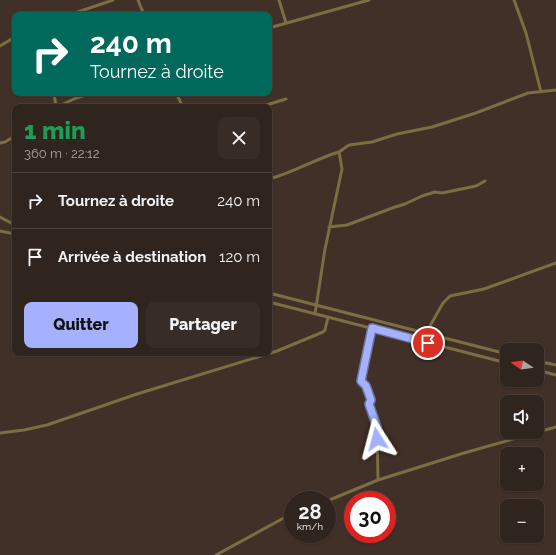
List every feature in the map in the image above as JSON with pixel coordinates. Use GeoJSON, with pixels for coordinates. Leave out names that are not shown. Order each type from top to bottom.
{"type":"FeatureCollection","features":[{"type":"Feature","properties":{"kind":"street"},"geometry":{"type":"LineString","coordinates":[[78,12],[113,0]]}},
{"type":"Feature","properties":{"kind":"street"},"geometry":{"type":"LineString","coordinates":[[138,0],[143,12]]}},
{"type":"Feature","properties":{"kind":"street"},"geometry":{"type":"LineString","coordinates":[[279,0],[286,23]]}},
{"type":"Feature","properties":{"kind":"street"},"geometry":{"type":"LineString","coordinates":[[272,27],[369,0]]}},
{"type":"Feature","properties":{"kind":"street"},"geometry":{"type":"LineString","coordinates":[[514,0],[526,33],[541,92]]}},
{"type":"Feature","properties":{"kind":"street"},"geometry":{"type":"LineString","coordinates":[[0,46],[12,39]]}},
{"type":"Feature","properties":{"kind":"street"},"geometry":{"type":"LineString","coordinates":[[272,178],[284,175],[325,156],[339,152],[349,145],[372,142],[397,134],[432,127],[476,113],[528,93],[556,90]]}},
{"type":"Feature","properties":{"kind":"street"},"geometry":{"type":"LineString","coordinates":[[63,104],[83,96]]}},
{"type":"Feature","properties":{"kind":"street"},"geometry":{"type":"LineString","coordinates":[[270,104],[286,99]]}},
{"type":"Feature","properties":{"kind":"street"},"geometry":{"type":"LineString","coordinates":[[0,142],[5,142],[12,138]]}},
{"type":"Feature","properties":{"kind":"street"},"geometry":{"type":"LineString","coordinates":[[315,314],[329,227],[342,169],[339,152]]}},
{"type":"Feature","properties":{"kind":"street"},"geometry":{"type":"LineString","coordinates":[[329,227],[348,225],[435,192],[442,193],[476,186],[485,181]]}},
{"type":"Feature","properties":{"kind":"street"},"geometry":{"type":"LineString","coordinates":[[0,217],[12,224]]}},
{"type":"Feature","properties":{"kind":"street"},"geometry":{"type":"LineString","coordinates":[[0,231],[12,233]]}},
{"type":"Feature","properties":{"kind":"street"},"geometry":{"type":"LineString","coordinates":[[426,333],[442,303],[450,296],[484,289],[556,263]]}},
{"type":"Feature","properties":{"kind":"street"},"geometry":{"type":"LineString","coordinates":[[272,294],[500,352]]}},
{"type":"Feature","properties":{"kind":"street"},"geometry":{"type":"LineString","coordinates":[[272,303],[500,361]]}},
{"type":"Feature","properties":{"kind":"street"},"geometry":{"type":"LineString","coordinates":[[272,354],[322,332],[325,330],[328,317]]}},
{"type":"Feature","properties":{"kind":"street"},"geometry":{"type":"LineString","coordinates":[[372,328],[361,381],[366,386],[371,400],[369,404],[377,427],[378,480]]}},
{"type":"Feature","properties":{"kind":"street"},"geometry":{"type":"LineString","coordinates":[[0,433],[47,425],[137,394],[264,356]]}},
{"type":"Feature","properties":{"kind":"street"},"geometry":{"type":"LineString","coordinates":[[544,362],[556,365]]}},
{"type":"Feature","properties":{"kind":"street"},"geometry":{"type":"LineString","coordinates":[[544,372],[556,375]]}},
{"type":"Feature","properties":{"kind":"street"},"geometry":{"type":"LineString","coordinates":[[336,496],[378,480],[464,453],[556,427]]}},
{"type":"Feature","properties":{"kind":"street"},"geometry":{"type":"LineString","coordinates":[[216,555],[284,518]]}},
{"type":"Feature","properties":{"kind":"route"},"geometry":{"type":"LineString","coordinates":[[377,439],[377,427],[369,404],[371,400],[366,386],[361,381],[372,328],[428,343]]}}]}
